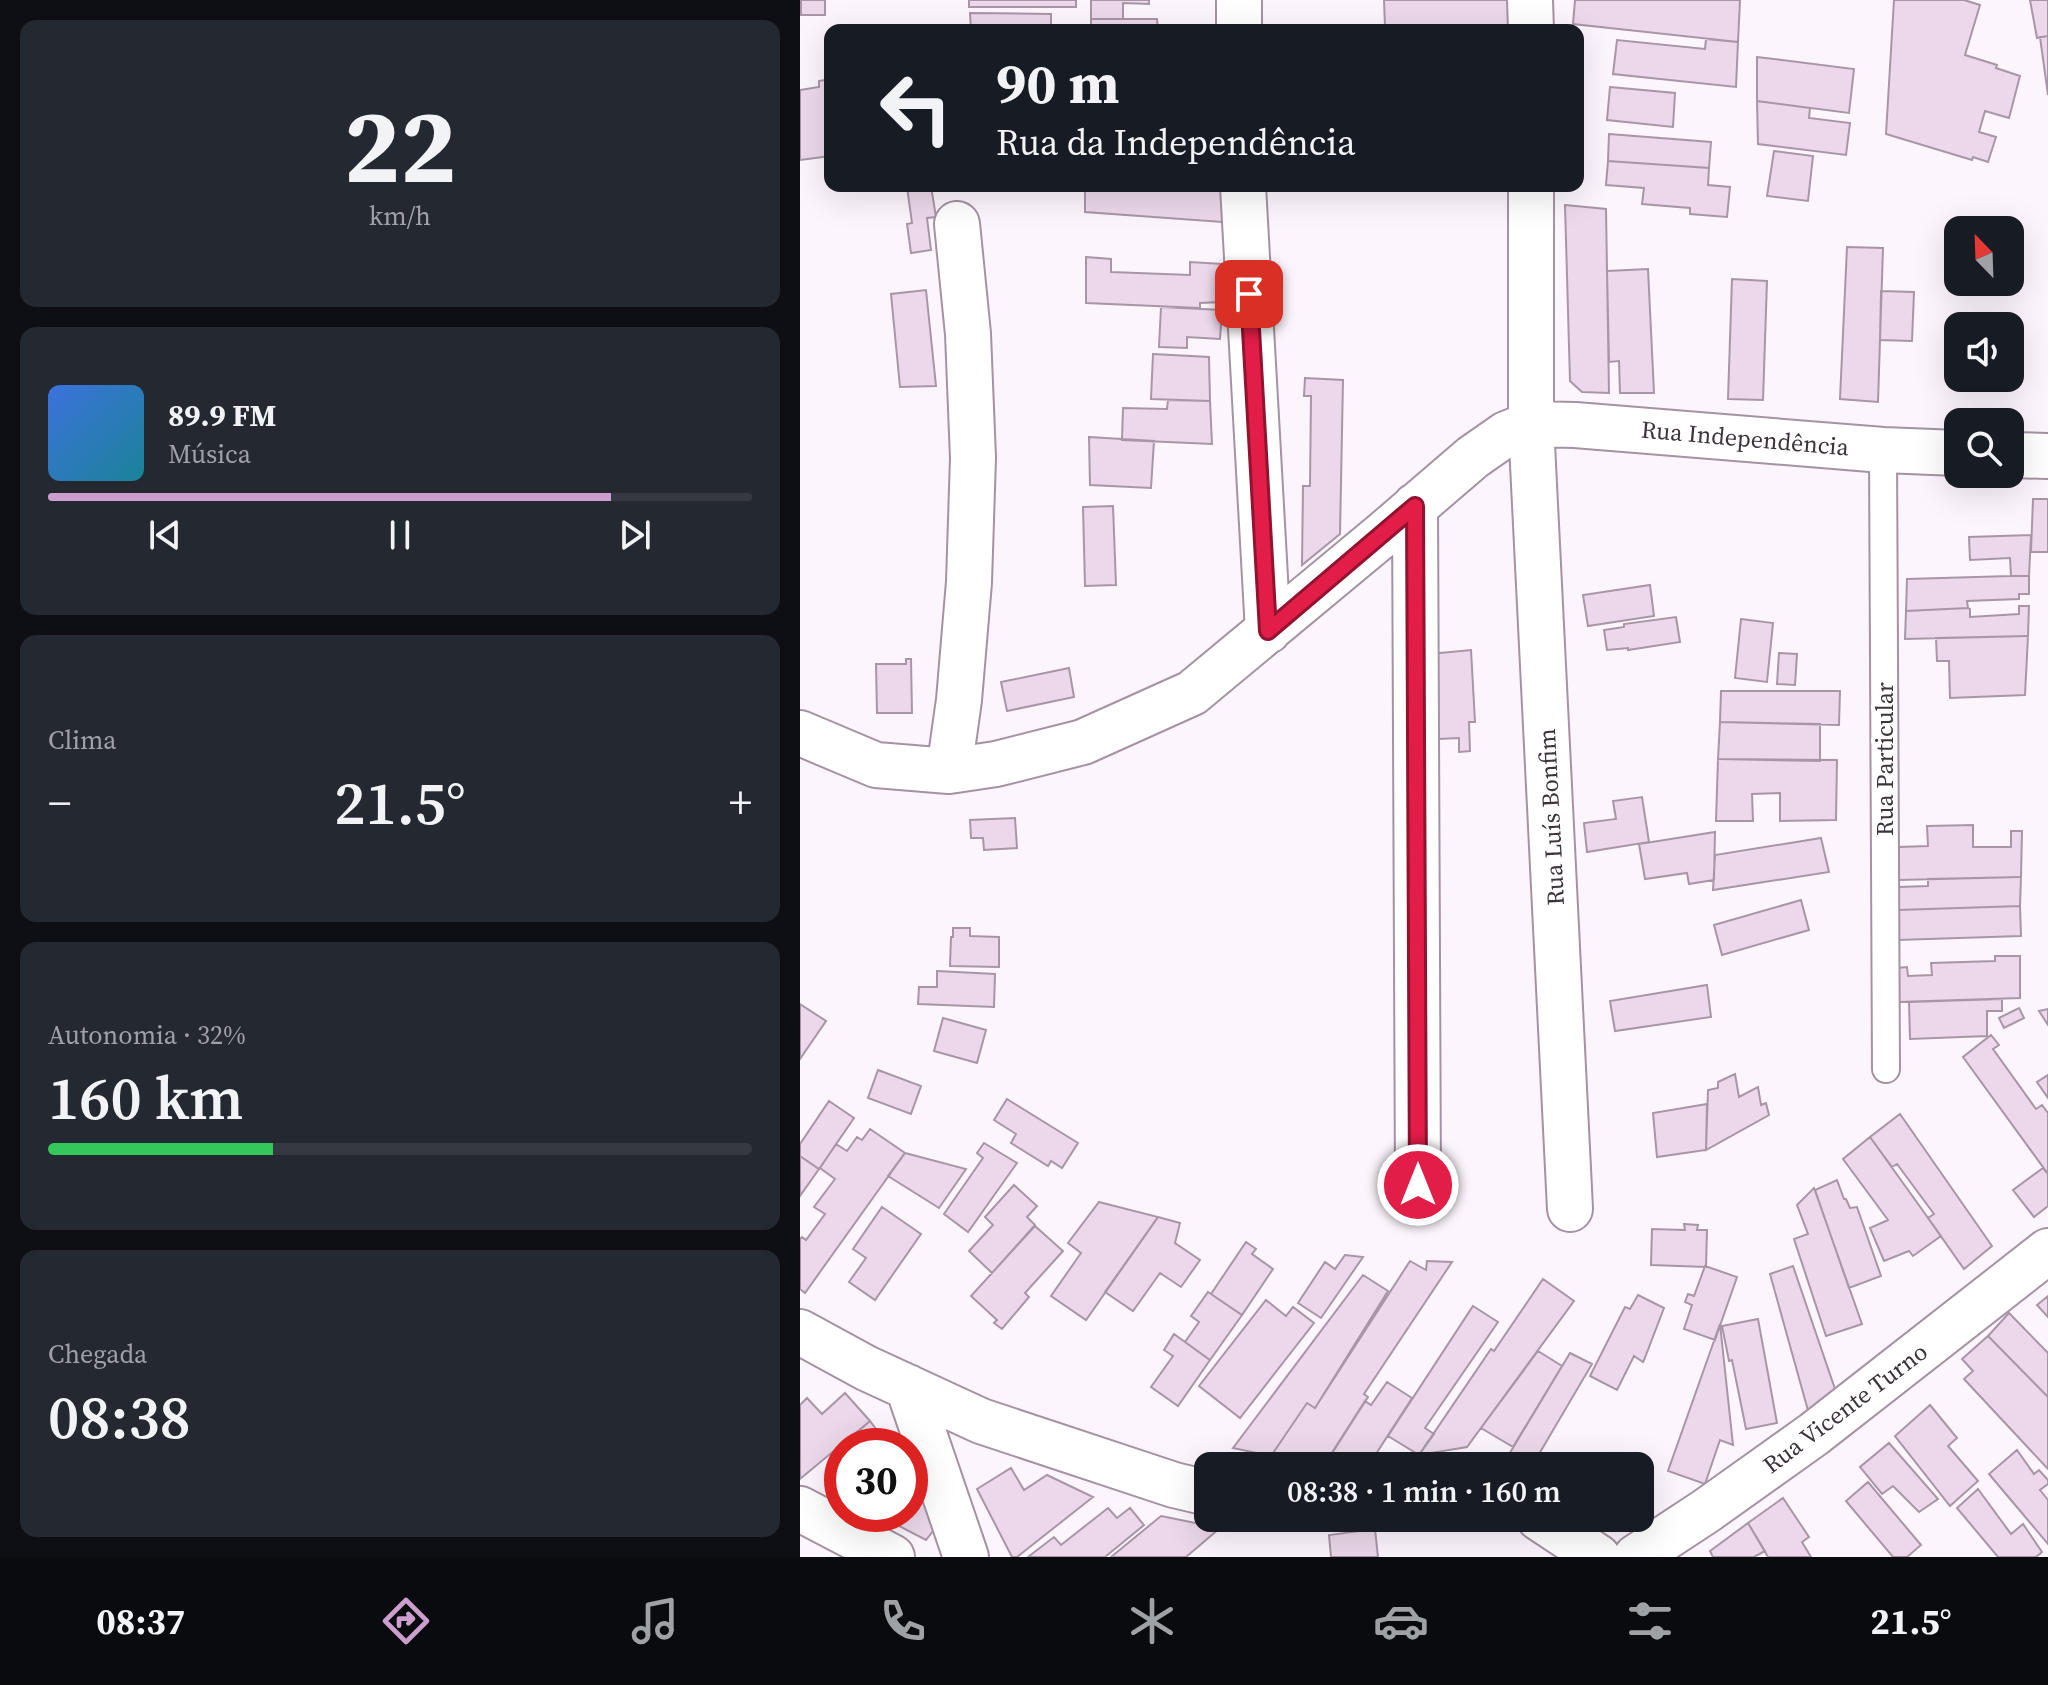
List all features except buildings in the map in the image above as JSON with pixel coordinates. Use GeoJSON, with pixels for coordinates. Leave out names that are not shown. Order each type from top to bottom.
{"type":"FeatureCollection","features":[{"type":"Feature","properties":{"kind":"street"},"geometry":{"type":"LineString","coordinates":[[1239,0],[1239,24]]}},
{"type":"Feature","properties":{"kind":"street"},"geometry":{"type":"LineString","coordinates":[[1530,0],[1531,24]]}},
{"type":"Feature","properties":{"kind":"street"},"geometry":{"type":"LineString","coordinates":[[1243,192],[1268,631]]}},
{"type":"Feature","properties":{"kind":"street","name":"Rua Luís Bonfim"},"geometry":{"type":"LineString","coordinates":[[1531,192],[1531,424],[1570,1209]]}},
{"type":"Feature","properties":{"kind":"street"},"geometry":{"type":"LineString","coordinates":[[949,771],[959,700],[969,582],[973,458],[968,334],[957,224]]}},
{"type":"Feature","properties":{"kind":"street"},"geometry":{"type":"LineString","coordinates":[[800,733],[876,765],[949,771],[996,764],[1083,742],[1192,693],[1473,457],[1506,434],[1531,424]]}},
{"type":"Feature","properties":{"kind":"street","name":"Rua Independência"},"geometry":{"type":"LineString","coordinates":[[1531,424],[1944,452]]}},
{"type":"Feature","properties":{"kind":"street"},"geometry":{"type":"LineString","coordinates":[[2024,455],[2048,456]]}},
{"type":"Feature","properties":{"kind":"street"},"geometry":{"type":"LineString","coordinates":[[1415,506],[1418,1185]]}},
{"type":"Feature","properties":{"kind":"street","name":"Rua Vicente Turno"},"geometry":{"type":"LineString","coordinates":[[1636,1557],[1814,1434],[2048,1251]]}},
{"type":"Feature","properties":{"kind":"street"},"geometry":{"type":"LineString","coordinates":[[800,1332],[866,1368],[981,1421],[1194,1490]]}},
{"type":"Feature","properties":{"kind":"street"},"geometry":{"type":"LineString","coordinates":[[908,1387],[966,1557]]}},
{"type":"Feature","properties":{"kind":"street"},"geometry":{"type":"LineString","coordinates":[[800,1509],[892,1557]]}},
{"type":"Feature","properties":{"kind":"street"},"geometry":{"type":"LineString","coordinates":[[1560,1532],[1598,1557]]}},
{"type":"Feature","properties":{"kind":"lane","name":"Rua Particular"},"geometry":{"type":"LineString","coordinates":[[1883,450],[1886,1069]]}},
{"type":"Feature","properties":{"kind":"route"},"geometry":{"type":"LineString","coordinates":[[1249,294],[1268,631],[1415,506],[1418,1185]]}}]}
